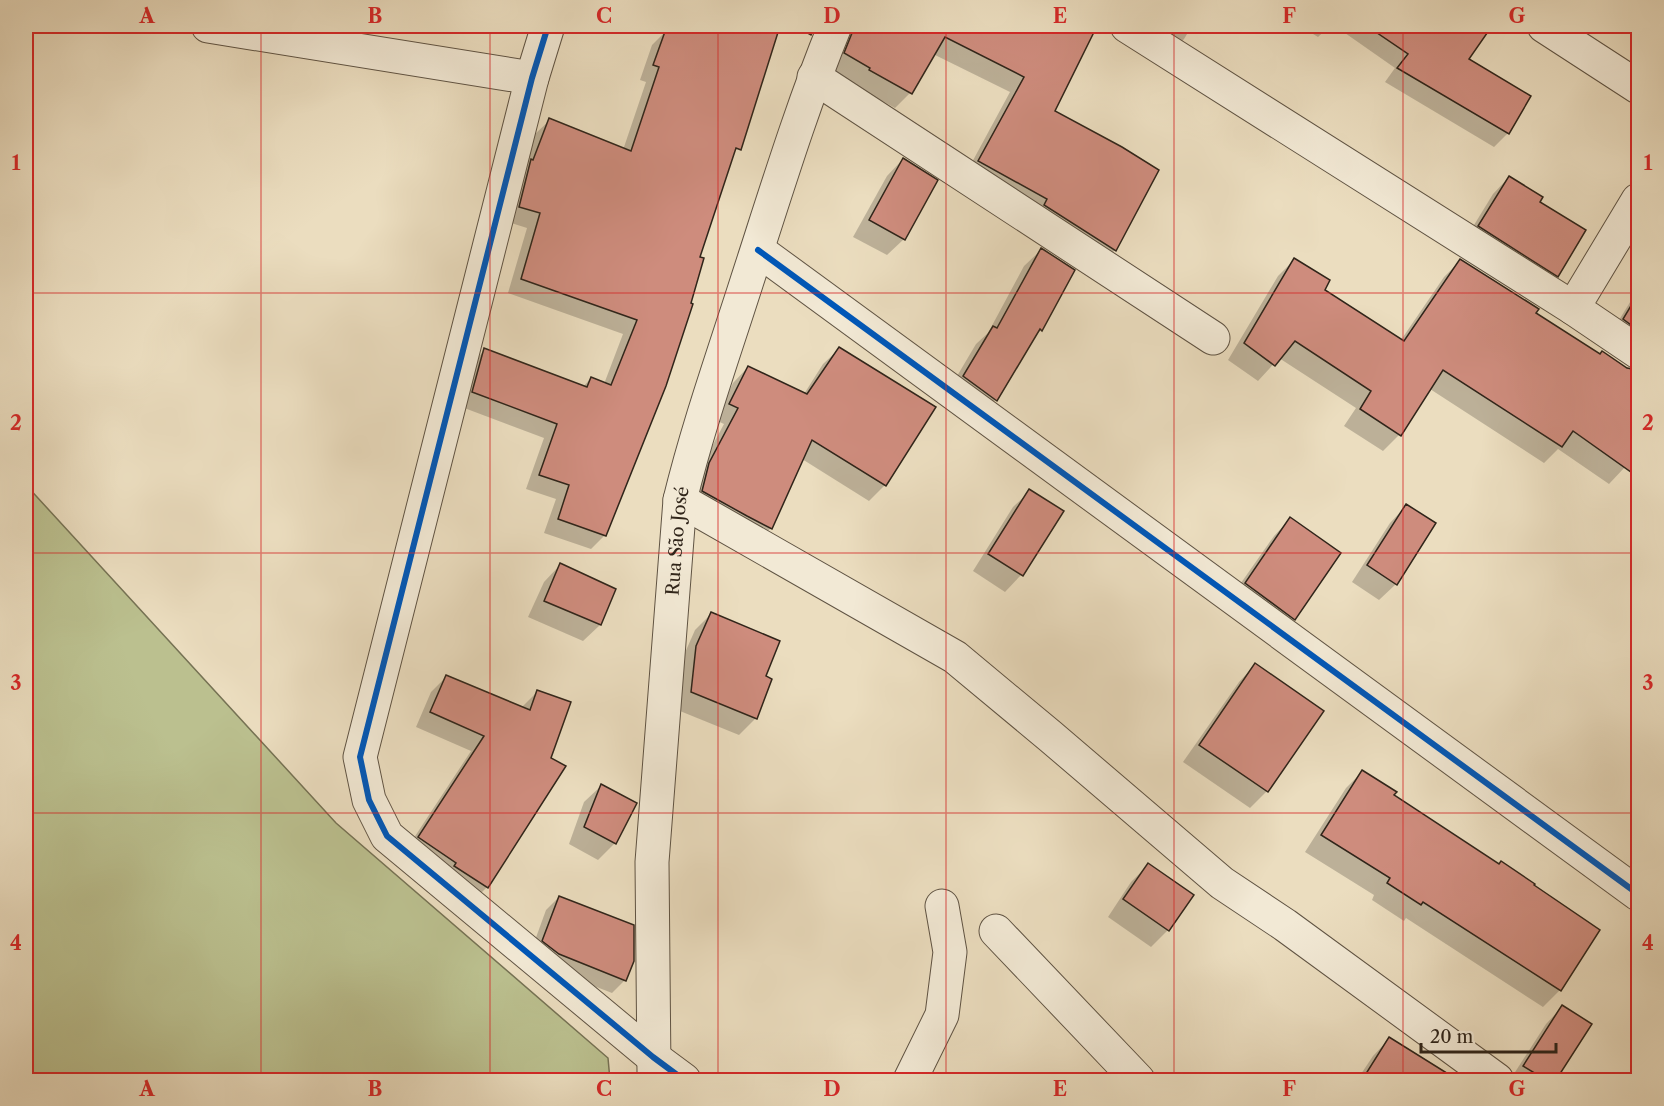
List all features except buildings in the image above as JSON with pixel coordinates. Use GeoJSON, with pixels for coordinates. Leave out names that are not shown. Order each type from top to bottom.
{"type":"FeatureCollection","features":[{"type":"Feature","properties":{"kind":"street"},"geometry":{"type":"LineString","coordinates":[[548,26],[532,78],[360,757],[369,800],[387,836],[654,1069],[684,1080]]}},
{"type":"Feature","properties":{"kind":"street","name":"Rua São José"},"geometry":{"type":"LineString","coordinates":[[654,1069],[652,862],[681,500],[691,456],[814,77],[834,26]]}},
{"type":"Feature","properties":{"kind":"street"},"geometry":{"type":"LineString","coordinates":[[1127,26],[1573,308],[1638,352]]}},
{"type":"Feature","properties":{"kind":"street"},"geometry":{"type":"LineString","coordinates":[[219,27],[532,78]]}},
{"type":"Feature","properties":{"kind":"street"},"geometry":{"type":"LineString","coordinates":[[1554,28],[1638,87]]}},
{"type":"Feature","properties":{"kind":"street"},"geometry":{"type":"LineString","coordinates":[[814,77],[1213,338]]}},
{"type":"Feature","properties":{"kind":"street"},"geometry":{"type":"LineString","coordinates":[[1573,308],[1638,200]]}},
{"type":"Feature","properties":{"kind":"street"},"geometry":{"type":"LineString","coordinates":[[758,250],[1638,894]]}},
{"type":"Feature","properties":{"kind":"street"},"geometry":{"type":"LineString","coordinates":[[681,500],[955,657],[1222,883],[1285,925],[1497,1080]]}},
{"type":"Feature","properties":{"kind":"street"},"geometry":{"type":"LineString","coordinates":[[910,1080],[942,1015],[950,952],[942,906]]}},
{"type":"Feature","properties":{"kind":"street"},"geometry":{"type":"LineString","coordinates":[[996,931],[1138,1080]]}},
{"type":"Feature","properties":{"kind":"green space"},"geometry":{"type":"Polygon","coordinates":[[[26,485],[336,823],[608,1058],[610,1080],[26,1080],[26,485]]]}},
{"type":"Feature","properties":{"kind":"cycle path"},"geometry":{"type":"LineString","coordinates":[[548,26],[532,78],[360,757],[369,800],[387,836],[653,1057],[684,1080]]}},
{"type":"Feature","properties":{"kind":"cycle path"},"geometry":{"type":"LineString","coordinates":[[758,250],[1638,894]]}}]}
